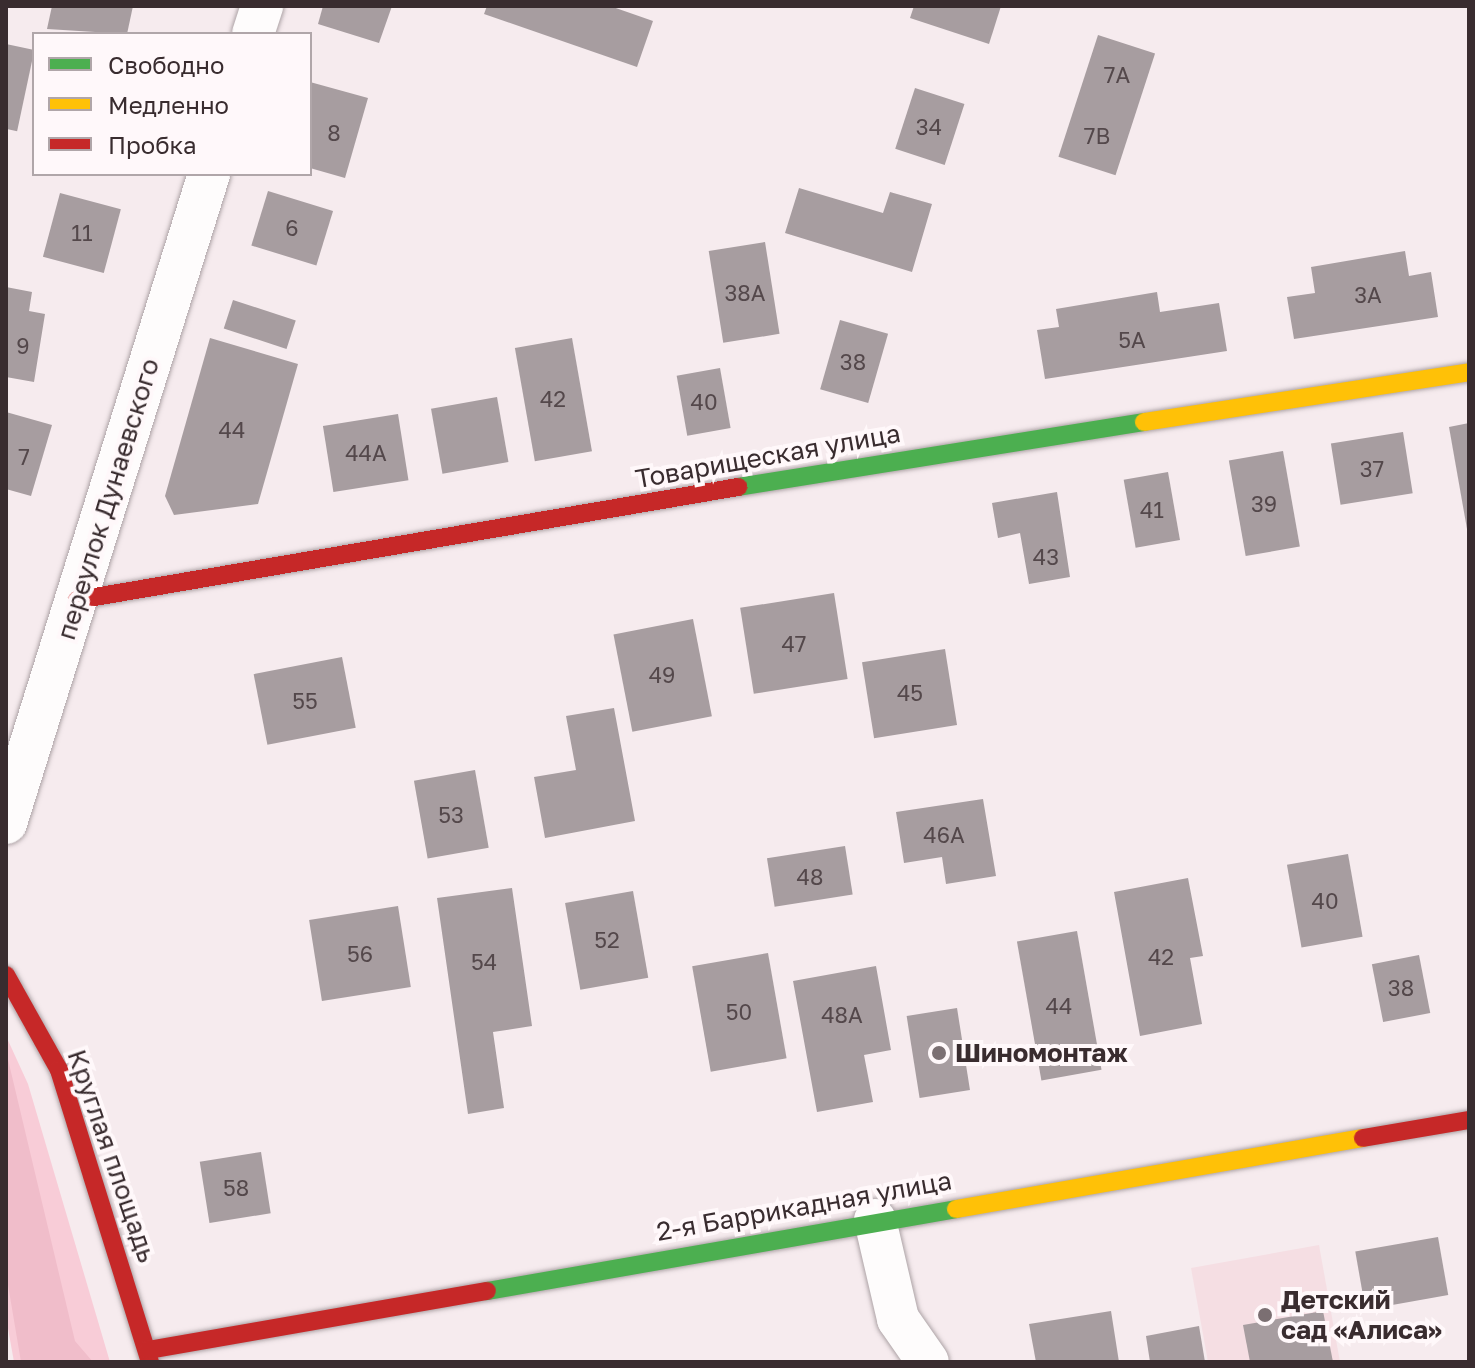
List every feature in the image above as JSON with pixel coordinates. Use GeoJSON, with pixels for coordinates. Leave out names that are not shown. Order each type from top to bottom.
{"type":"FeatureCollection","features":[{"type":"Feature","properties":{"kind":"street"},"geometry":{"type":"LineString","coordinates":[[254,32],[262,6]]}},
{"type":"Feature","properties":{"kind":"street","name":"переулок Дунаевского"},"geometry":{"type":"LineString","coordinates":[[6,823],[208,176]]}},
{"type":"Feature","properties":{"kind":"street","name":"Товарищеская улица"},"geometry":{"type":"LineString","coordinates":[[77,600],[902,459],[1469,372]]}},
{"type":"Feature","properties":{"kind":"street","name":"Круглая площадь"},"geometry":{"type":"LineString","coordinates":[[6,975],[59,1070],[149,1356]]}},
{"type":"Feature","properties":{"kind":"street","name":"2-я Баррикадная улица"},"geometry":{"type":"LineString","coordinates":[[149,1356],[875,1220],[1469,1120]]}},
{"type":"Feature","properties":{"kind":"street"},"geometry":{"type":"LineString","coordinates":[[875,1220],[898,1319],[928,1362]]}},
{"type":"Feature","properties":{"kind":"shaded area"},"geometry":{"type":"Polygon","coordinates":[[[6,1036],[28,1084],[110,1362],[14,1362],[6,1317],[6,1036]]]}},
{"type":"Feature","properties":{"kind":"shaded area"},"geometry":{"type":"Polygon","coordinates":[[[6,1051],[75,1341],[93,1362],[21,1362],[6,1273],[6,1051]]]}},
{"type":"Feature","properties":{"kind":"shaded area","name":"Детский сад «Алиса»"},"geometry":{"type":"Polygon","coordinates":[[[1319,1245],[1340,1362],[1208,1362],[1191,1268],[1319,1245]]]}},
{"type":"Feature","properties":{"kind":"building"},"geometry":{"type":"Polygon","coordinates":[[[52,6],[133,6],[127,32],[47,29],[52,6]]]}},
{"type":"Feature","properties":{"kind":"building"},"geometry":{"type":"Polygon","coordinates":[[[323,6],[392,6],[379,43],[318,24],[323,6]]]}},
{"type":"Feature","properties":{"kind":"building"},"geometry":{"type":"Polygon","coordinates":[[[487,6],[610,6],[653,21],[637,67],[484,14],[487,6]]]}},
{"type":"Feature","properties":{"kind":"building"},"geometry":{"type":"Polygon","coordinates":[[[914,6],[1001,6],[989,44],[910,18],[914,6]]]}},
{"type":"Feature","properties":{"kind":"building"},"geometry":{"type":"Polygon","coordinates":[[[1098,35],[1155,54],[1116,175],[1058,157],[1098,35]]]}},
{"type":"Feature","properties":{"kind":"building"},"geometry":{"type":"Polygon","coordinates":[[[6,44],[32,50],[32,61],[17,131],[6,129],[6,44]]]}},
{"type":"Feature","properties":{"kind":"building"},"geometry":{"type":"Polygon","coordinates":[[[312,83],[368,98],[345,178],[312,169],[312,83]]]}},
{"type":"Feature","properties":{"kind":"building"},"geometry":{"type":"Polygon","coordinates":[[[915,88],[964,104],[945,165],[895,149],[915,88]]]}},
{"type":"Feature","properties":{"kind":"building"},"geometry":{"type":"Polygon","coordinates":[[[799,188],[883,213],[890,192],[932,204],[912,272],[785,233],[799,188]]]}},
{"type":"Feature","properties":{"kind":"building"},"geometry":{"type":"Polygon","coordinates":[[[268,191],[333,211],[316,265],[251,246],[268,191]]]}},
{"type":"Feature","properties":{"kind":"building"},"geometry":{"type":"Polygon","coordinates":[[[60,193],[121,209],[104,273],[43,257],[60,193]]]}},
{"type":"Feature","properties":{"kind":"building"},"geometry":{"type":"Polygon","coordinates":[[[765,242],[780,334],[723,343],[709,251],[765,242]]]}},
{"type":"Feature","properties":{"kind":"building"},"geometry":{"type":"Polygon","coordinates":[[[1405,251],[1409,276],[1431,272],[1438,317],[1294,339],[1287,297],[1315,293],[1311,267],[1405,251]]]}},
{"type":"Feature","properties":{"kind":"building"},"geometry":{"type":"Polygon","coordinates":[[[6,287],[32,292],[29,311],[45,314],[34,382],[6,377],[6,287]]]}},
{"type":"Feature","properties":{"kind":"building"},"geometry":{"type":"Polygon","coordinates":[[[1157,292],[1160,312],[1219,303],[1227,351],[1045,379],[1037,330],[1059,327],[1056,309],[1157,292]]]}},
{"type":"Feature","properties":{"kind":"building"},"geometry":{"type":"Polygon","coordinates":[[[233,300],[296,320],[286,349],[224,329],[233,300]]]}},
{"type":"Feature","properties":{"kind":"building"},"geometry":{"type":"Polygon","coordinates":[[[840,320],[888,334],[868,403],[820,389],[840,320]]]}},
{"type":"Feature","properties":{"kind":"building"},"geometry":{"type":"Polygon","coordinates":[[[210,338],[298,364],[258,504],[174,515],[165,496],[210,338]]]}},
{"type":"Feature","properties":{"kind":"building"},"geometry":{"type":"Polygon","coordinates":[[[572,338],[592,451],[535,461],[515,348],[572,338]]]}},
{"type":"Feature","properties":{"kind":"building"},"geometry":{"type":"Polygon","coordinates":[[[720,368],[731,428],[687,436],[677,376],[720,368]]]}},
{"type":"Feature","properties":{"kind":"building"},"geometry":{"type":"Polygon","coordinates":[[[497,397],[508,462],[442,474],[431,409],[497,397]]]}},
{"type":"Feature","properties":{"kind":"building"},"geometry":{"type":"Polygon","coordinates":[[[6,412],[52,425],[31,496],[6,489],[6,412]]]}},
{"type":"Feature","properties":{"kind":"building"},"geometry":{"type":"Polygon","coordinates":[[[398,414],[408,480],[333,492],[323,426],[398,414]]]}},
{"type":"Feature","properties":{"kind":"building"},"geometry":{"type":"Polygon","coordinates":[[[1469,423],[1469,528],[1467,529],[1449,427],[1469,423]]]}},
{"type":"Feature","properties":{"kind":"building"},"geometry":{"type":"Polygon","coordinates":[[[1403,432],[1413,493],[1341,505],[1331,443],[1403,432]]]}},
{"type":"Feature","properties":{"kind":"building"},"geometry":{"type":"Polygon","coordinates":[[[1283,451],[1300,547],[1246,556],[1229,461],[1283,451]]]}},
{"type":"Feature","properties":{"kind":"building"},"geometry":{"type":"Polygon","coordinates":[[[1168,472],[1180,540],[1136,548],[1124,480],[1168,472]]]}},
{"type":"Feature","properties":{"kind":"building"},"geometry":{"type":"Polygon","coordinates":[[[1057,492],[1070,577],[1029,584],[1020,533],[998,538],[992,503],[1057,492]]]}},
{"type":"Feature","properties":{"kind":"building"},"geometry":{"type":"Polygon","coordinates":[[[834,593],[848,679],[754,694],[740,608],[834,593]]]}},
{"type":"Feature","properties":{"kind":"building"},"geometry":{"type":"Polygon","coordinates":[[[693,619],[712,716],[632,732],[613,634],[693,619]]]}},
{"type":"Feature","properties":{"kind":"building"},"geometry":{"type":"Polygon","coordinates":[[[945,649],[957,725],[874,738],[862,662],[945,649]]]}},
{"type":"Feature","properties":{"kind":"building"},"geometry":{"type":"Polygon","coordinates":[[[342,657],[356,728],[267,745],[254,674],[342,657]]]}},
{"type":"Feature","properties":{"kind":"building"},"geometry":{"type":"Polygon","coordinates":[[[614,708],[635,821],[545,838],[534,777],[576,770],[566,716],[614,708]]]}},
{"type":"Feature","properties":{"kind":"building"},"geometry":{"type":"Polygon","coordinates":[[[475,770],[489,848],[428,859],[414,781],[475,770]]]}},
{"type":"Feature","properties":{"kind":"building"},"geometry":{"type":"Polygon","coordinates":[[[983,799],[996,876],[946,884],[942,857],[904,863],[896,812],[983,799]]]}},
{"type":"Feature","properties":{"kind":"building"},"geometry":{"type":"Polygon","coordinates":[[[845,846],[853,894],[775,907],[767,858],[845,846]]]}},
{"type":"Feature","properties":{"kind":"building"},"geometry":{"type":"Polygon","coordinates":[[[1348,854],[1363,937],[1302,947],[1287,865],[1348,854]]]}},
{"type":"Feature","properties":{"kind":"building"},"geometry":{"type":"Polygon","coordinates":[[[1188,878],[1203,956],[1190,958],[1202,1024],[1140,1036],[1114,892],[1188,878]]]}},
{"type":"Feature","properties":{"kind":"building"},"geometry":{"type":"Polygon","coordinates":[[[512,888],[532,1026],[493,1032],[504,1108],[468,1114],[437,898],[512,888]]]}},
{"type":"Feature","properties":{"kind":"building"},"geometry":{"type":"Polygon","coordinates":[[[633,891],[648,978],[580,990],[565,903],[633,891]]]}},
{"type":"Feature","properties":{"kind":"building"},"geometry":{"type":"Polygon","coordinates":[[[398,906],[411,987],[322,1001],[309,920],[398,906]]]}},
{"type":"Feature","properties":{"kind":"building"},"geometry":{"type":"Polygon","coordinates":[[[1077,931],[1101,1070],[1041,1080],[1017,942],[1077,931]]]}},
{"type":"Feature","properties":{"kind":"building"},"geometry":{"type":"Polygon","coordinates":[[[768,953],[787,1058],[711,1072],[692,966],[768,953]]]}},
{"type":"Feature","properties":{"kind":"building"},"geometry":{"type":"Polygon","coordinates":[[[1419,955],[1430,1013],[1383,1022],[1372,964],[1419,955]]]}},
{"type":"Feature","properties":{"kind":"building"},"geometry":{"type":"Polygon","coordinates":[[[876,966],[891,1050],[864,1055],[873,1102],[817,1112],[793,981],[876,966]]]}},
{"type":"Feature","properties":{"kind":"building","name":"Шиномонтаж"},"geometry":{"type":"Polygon","coordinates":[[[957,1008],[970,1090],[920,1098],[907,1016],[957,1008]]]}},
{"type":"Feature","properties":{"kind":"building"},"geometry":{"type":"Polygon","coordinates":[[[261,1152],[271,1213],[209,1223],[200,1162],[261,1152]]]}},
{"type":"Feature","properties":{"kind":"building"},"geometry":{"type":"Polygon","coordinates":[[[1438,1237],[1448,1295],[1366,1310],[1355,1252],[1438,1237]]]}},
{"type":"Feature","properties":{"kind":"building"},"geometry":{"type":"Polygon","coordinates":[[[1111,1311],[1119,1362],[1036,1362],[1029,1324],[1111,1311]]]}},
{"type":"Feature","properties":{"kind":"building"},"geometry":{"type":"Polygon","coordinates":[[[1323,1311],[1333,1362],[1250,1362],[1243,1325],[1323,1311]]]}},
{"type":"Feature","properties":{"kind":"building"},"geometry":{"type":"Polygon","coordinates":[[[1199,1326],[1205,1362],[1150,1362],[1146,1336],[1199,1326]]]}},
{"type":"Feature","properties":{"kind":"traffic: fast"},"geometry":{"type":"LineString","coordinates":[[738,487],[1144,422]]}},
{"type":"Feature","properties":{"kind":"traffic: fast"},"geometry":{"type":"LineString","coordinates":[[487,1291],[956,1209]]}},
{"type":"Feature","properties":{"kind":"traffic: slow"},"geometry":{"type":"LineString","coordinates":[[1144,422],[1469,372]]}},
{"type":"Feature","properties":{"kind":"traffic: slow"},"geometry":{"type":"LineString","coordinates":[[956,1209],[1363,1138]]}},
{"type":"Feature","properties":{"kind":"traffic: jam"},"geometry":{"type":"LineString","coordinates":[[77,600],[738,487]]}},
{"type":"Feature","properties":{"kind":"traffic: jam"},"geometry":{"type":"LineString","coordinates":[[6,975],[59,1070],[150,1362]]}},
{"type":"Feature","properties":{"kind":"traffic: jam"},"geometry":{"type":"LineString","coordinates":[[1363,1138],[1469,1120]]}},
{"type":"Feature","properties":{"kind":"traffic: jam"},"geometry":{"type":"LineString","coordinates":[[148,1350],[487,1291]]}},
{"type":"Feature","properties":{"kind":"place","name":"Шиномонтаж"},"geometry":{"type":"Point","coordinates":[939,1053]}},
{"type":"Feature","properties":{"kind":"place","name":"Детский сад «Алиса»"},"geometry":{"type":"Point","coordinates":[1265,1315]}}]}
